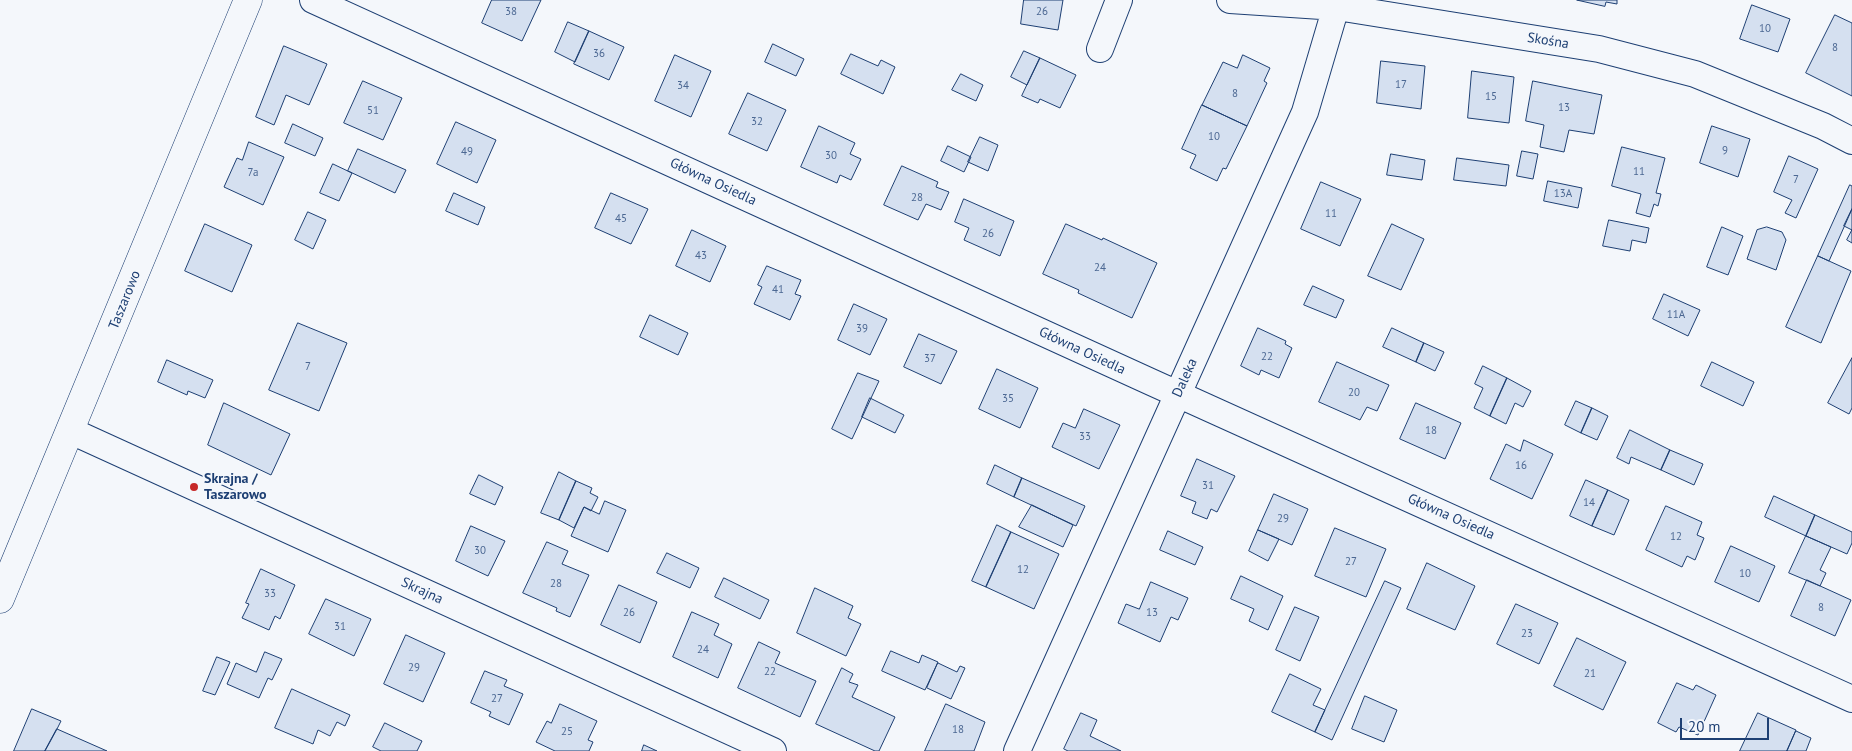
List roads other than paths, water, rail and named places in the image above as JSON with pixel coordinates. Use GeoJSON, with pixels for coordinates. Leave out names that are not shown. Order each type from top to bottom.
{"type":"FeatureCollection","features":[{"type":"Feature","properties":{"kind":"street","name":"Taszarowo"},"geometry":{"type":"LineString","coordinates":[[0,599],[248,0]]}},
{"type":"Feature","properties":{"kind":"street","name":"Główna Osiedla"},"geometry":{"type":"LineString","coordinates":[[313,0],[1852,699]]}},
{"type":"Feature","properties":{"kind":"street"},"geometry":{"type":"LineString","coordinates":[[1100,49],[1119,0]]}},
{"type":"Feature","properties":{"kind":"street","name":"Skośna"},"geometry":{"type":"LineString","coordinates":[[1230,0],[1338,4],[1598,49],[1695,74],[1823,126],[1852,141]]}},
{"type":"Feature","properties":{"kind":"street","name":"Daleka"},"geometry":{"type":"LineString","coordinates":[[1017,751],[1305,112],[1338,4]]}},
{"type":"Feature","properties":{"kind":"street","name":"Skrajna"},"geometry":{"type":"LineString","coordinates":[[71,431],[773,751]]}},
{"type":"Feature","properties":{"kind":"place","name":"Skrajna / Taszarowo"},"geometry":{"type":"Point","coordinates":[194,487]}}]}
